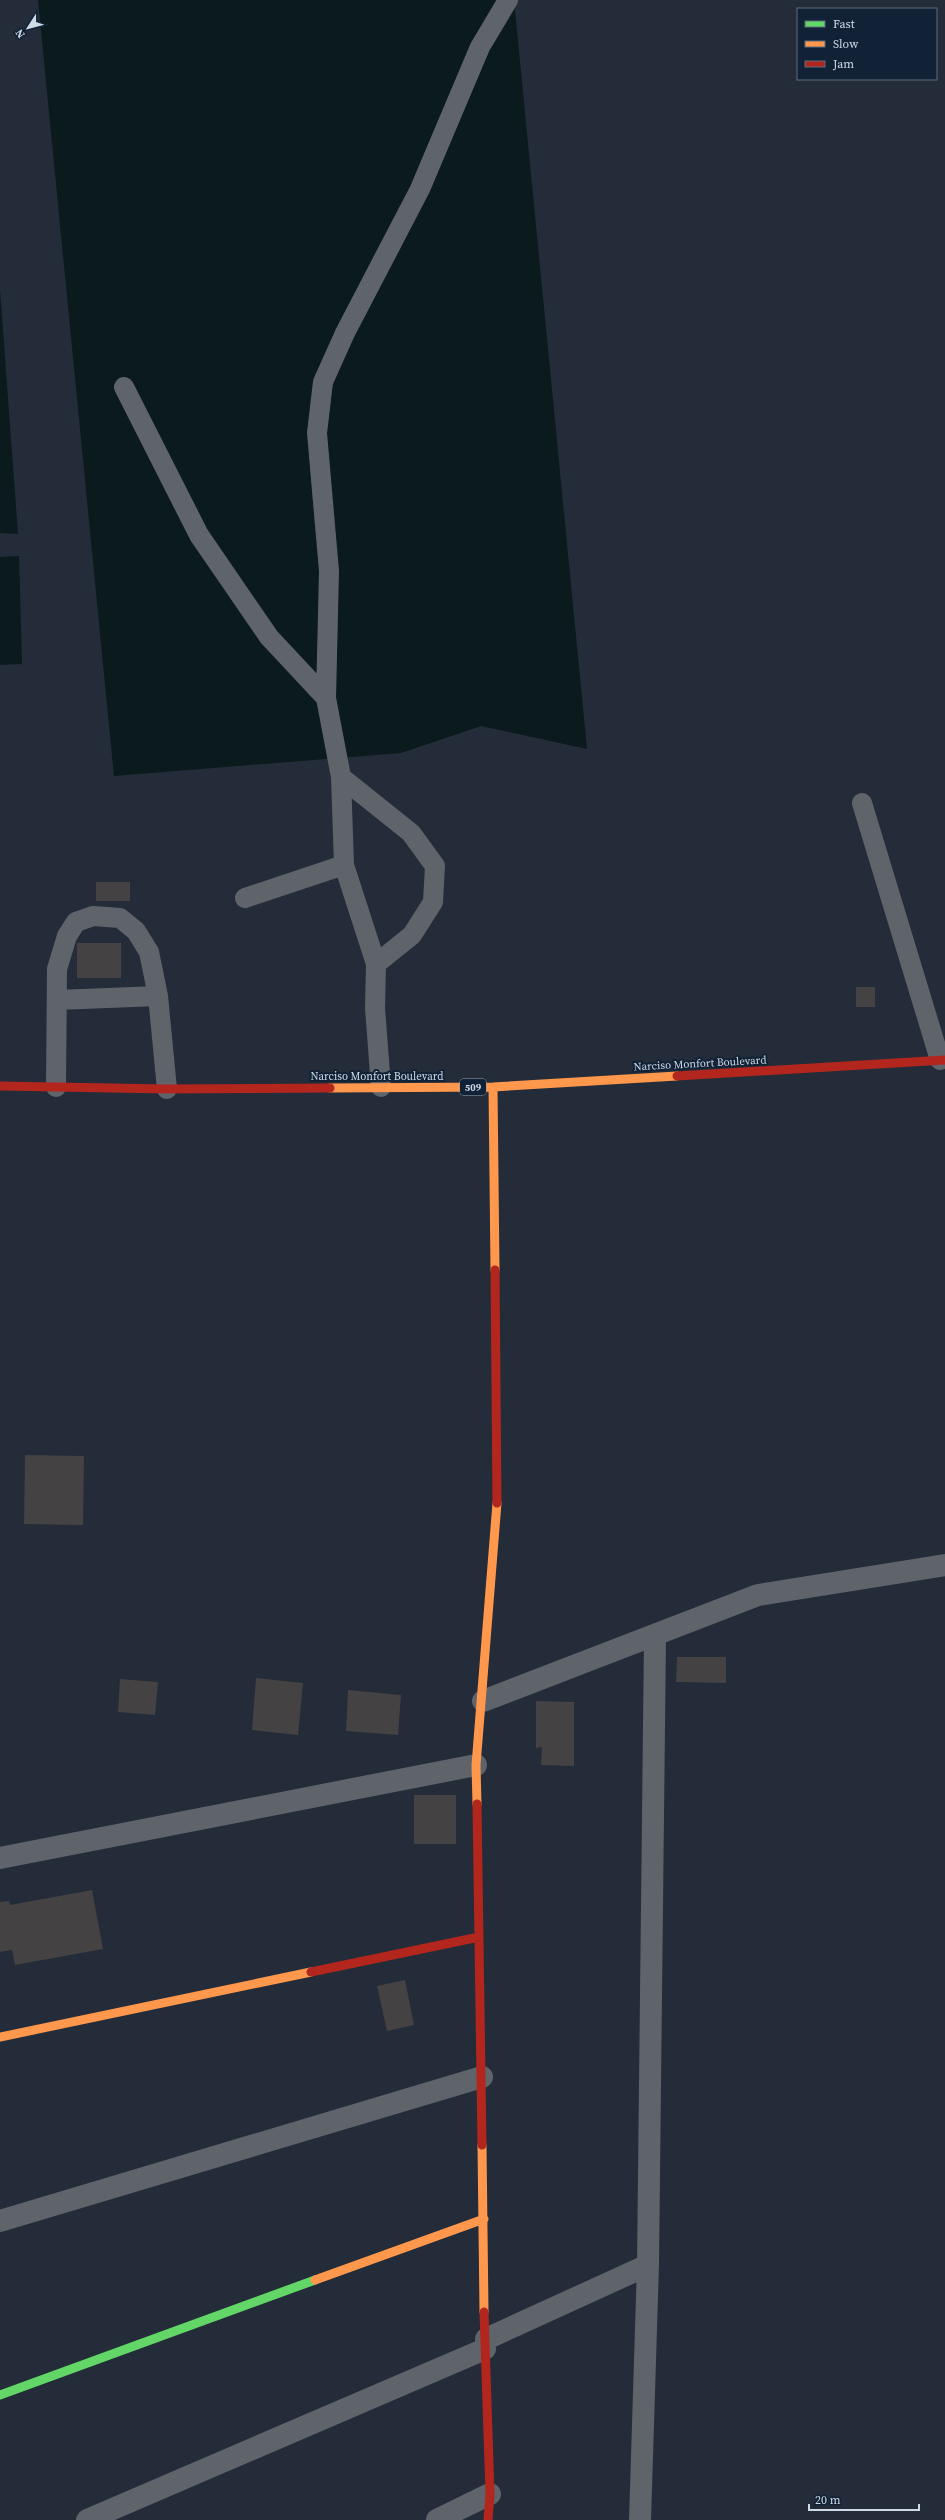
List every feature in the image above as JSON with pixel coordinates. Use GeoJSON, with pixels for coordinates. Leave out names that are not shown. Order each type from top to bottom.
{"type":"FeatureCollection","features":[{"type":"Feature","properties":{"kind":"street","name":"Narciso Monfort Boulevard"},"geometry":{"type":"LineString","coordinates":[[0,1086],[167,1089],[492,1087],[943,1060]]}},
{"type":"Feature","properties":{"kind":"street"},"geometry":{"type":"LineString","coordinates":[[488,2520],[490,2494],[485,2344],[476,1765],[483,1701],[498,1495],[492,1087]]}},
{"type":"Feature","properties":{"kind":"street"},"geometry":{"type":"LineString","coordinates":[[483,1701],[655,1636],[758,1595],[945,1565]]}},
{"type":"Feature","properties":{"kind":"street"},"geometry":{"type":"LineString","coordinates":[[640,2520],[648,2265],[655,1636]]}},
{"type":"Feature","properties":{"kind":"street"},"geometry":{"type":"LineString","coordinates":[[0,1858],[476,1765]]}},
{"type":"Feature","properties":{"kind":"street"},"geometry":{"type":"LineString","coordinates":[[0,2037],[479,1937]]}},
{"type":"Feature","properties":{"kind":"street"},"geometry":{"type":"LineString","coordinates":[[0,2221],[482,2077]]}},
{"type":"Feature","properties":{"kind":"street"},"geometry":{"type":"LineString","coordinates":[[0,2395],[484,2219]]}},
{"type":"Feature","properties":{"kind":"street"},"geometry":{"type":"LineString","coordinates":[[87,2520],[485,2344],[648,2265]]}},
{"type":"Feature","properties":{"kind":"street"},"geometry":{"type":"LineString","coordinates":[[437,2520],[490,2494]]}},
{"type":"Feature","properties":{"kind":"lane"},"geometry":{"type":"LineString","coordinates":[[381,1087],[375,1008],[376,964],[344,865],[341,777],[326,698],[329,571],[317,433],[323,382],[345,333],[420,189],[480,47],[508,0]]}},
{"type":"Feature","properties":{"kind":"lane"},"geometry":{"type":"LineString","coordinates":[[124,387],[199,535],[269,637],[326,698]]}},
{"type":"Feature","properties":{"kind":"lane"},"geometry":{"type":"LineString","coordinates":[[341,777],[411,833],[435,866],[433,902],[412,935],[376,964]]}},
{"type":"Feature","properties":{"kind":"lane"},"geometry":{"type":"LineString","coordinates":[[862,803],[943,1060]]}},
{"type":"Feature","properties":{"kind":"lane"},"geometry":{"type":"LineString","coordinates":[[245,898],[344,865]]}},
{"type":"Feature","properties":{"kind":"lane"},"geometry":{"type":"LineString","coordinates":[[56,1087],[57,969],[67,936],[76,922],[94,916],[120,918],[136,931],[149,952],[158,996],[167,1089]]}},
{"type":"Feature","properties":{"kind":"lane"},"geometry":{"type":"LineString","coordinates":[[57,1000],[158,996]]}},
{"type":"Feature","properties":{"kind":"shaded area"},"geometry":{"type":"Polygon","coordinates":[[[38,0],[514,0],[587,749],[481,726],[401,753],[114,776],[38,0]]]}},
{"type":"Feature","properties":{"kind":"shaded area"},"geometry":{"type":"Polygon","coordinates":[[[0,290],[18,534],[0,533],[0,290]]]}},
{"type":"Feature","properties":{"kind":"shaded area"},"geometry":{"type":"Polygon","coordinates":[[[19,556],[22,664],[0,665],[0,557],[19,556]]]}},
{"type":"Feature","properties":{"kind":"building"},"geometry":{"type":"Polygon","coordinates":[[[96,882],[130,882],[130,901],[96,901],[96,882]]]}},
{"type":"Feature","properties":{"kind":"building"},"geometry":{"type":"Polygon","coordinates":[[[77,943],[121,943],[121,978],[77,978],[77,943]]]}},
{"type":"Feature","properties":{"kind":"building"},"geometry":{"type":"Polygon","coordinates":[[[856,987],[875,987],[875,1007],[856,1007],[856,987]]]}},
{"type":"Feature","properties":{"kind":"building"},"geometry":{"type":"Polygon","coordinates":[[[25,1455],[84,1456],[83,1525],[24,1524],[25,1455]]]}},
{"type":"Feature","properties":{"kind":"building"},"geometry":{"type":"Polygon","coordinates":[[[677,1657],[726,1657],[726,1683],[676,1682],[677,1657]]]}},
{"type":"Feature","properties":{"kind":"building"},"geometry":{"type":"Polygon","coordinates":[[[256,1678],[303,1683],[298,1735],[252,1730],[256,1678]]]}},
{"type":"Feature","properties":{"kind":"building"},"geometry":{"type":"Polygon","coordinates":[[[120,1679],[158,1682],[155,1715],[118,1712],[120,1679]]]}},
{"type":"Feature","properties":{"kind":"building"},"geometry":{"type":"Polygon","coordinates":[[[348,1690],[401,1695],[398,1735],[346,1731],[348,1690]]]}},
{"type":"Feature","properties":{"kind":"building"},"geometry":{"type":"Polygon","coordinates":[[[536,1701],[574,1702],[574,1766],[541,1765],[542,1747],[536,1748],[536,1701]]]}},
{"type":"Feature","properties":{"kind":"building"},"geometry":{"type":"Polygon","coordinates":[[[414,1795],[456,1795],[456,1844],[414,1844],[414,1795]]]}},
{"type":"Feature","properties":{"kind":"building"},"geometry":{"type":"Polygon","coordinates":[[[92,1890],[103,1949],[15,1965],[12,1950],[0,1952],[0,1902],[9,1901],[10,1905],[92,1890]]]}},
{"type":"Feature","properties":{"kind":"building"},"geometry":{"type":"Polygon","coordinates":[[[405,1980],[414,2025],[387,2031],[377,1986],[405,1980]]]}},
{"type":"Feature","properties":{"kind":"traffic: fast"},"geometry":{"type":"LineString","coordinates":[[0,2395],[315,2280]]}},
{"type":"Feature","properties":{"kind":"traffic: slow"},"geometry":{"type":"LineString","coordinates":[[330,1088],[493,1087],[677,1076]]}},
{"type":"Feature","properties":{"kind":"traffic: slow"},"geometry":{"type":"LineString","coordinates":[[493,1087],[495,1270]]}},
{"type":"Feature","properties":{"kind":"traffic: slow"},"geometry":{"type":"LineString","coordinates":[[477,1804],[476,1765],[497,1503]]}},
{"type":"Feature","properties":{"kind":"traffic: slow"},"geometry":{"type":"LineString","coordinates":[[0,2037],[311,1972]]}},
{"type":"Feature","properties":{"kind":"traffic: slow"},"geometry":{"type":"LineString","coordinates":[[482,2145],[484,2312]]}},
{"type":"Feature","properties":{"kind":"traffic: slow"},"geometry":{"type":"LineString","coordinates":[[315,2280],[484,2219]]}},
{"type":"Feature","properties":{"kind":"traffic: jam"},"geometry":{"type":"LineString","coordinates":[[677,1076],[945,1060]]}},
{"type":"Feature","properties":{"kind":"traffic: jam"},"geometry":{"type":"LineString","coordinates":[[0,1086],[167,1089],[330,1088]]}},
{"type":"Feature","properties":{"kind":"traffic: jam"},"geometry":{"type":"LineString","coordinates":[[495,1270],[497,1503]]}},
{"type":"Feature","properties":{"kind":"traffic: jam"},"geometry":{"type":"LineString","coordinates":[[477,1804],[482,2145]]}},
{"type":"Feature","properties":{"kind":"traffic: jam"},"geometry":{"type":"LineString","coordinates":[[311,1972],[479,1937]]}},
{"type":"Feature","properties":{"kind":"traffic: jam"},"geometry":{"type":"LineString","coordinates":[[484,2312],[490,2494],[488,2520]]}}]}
